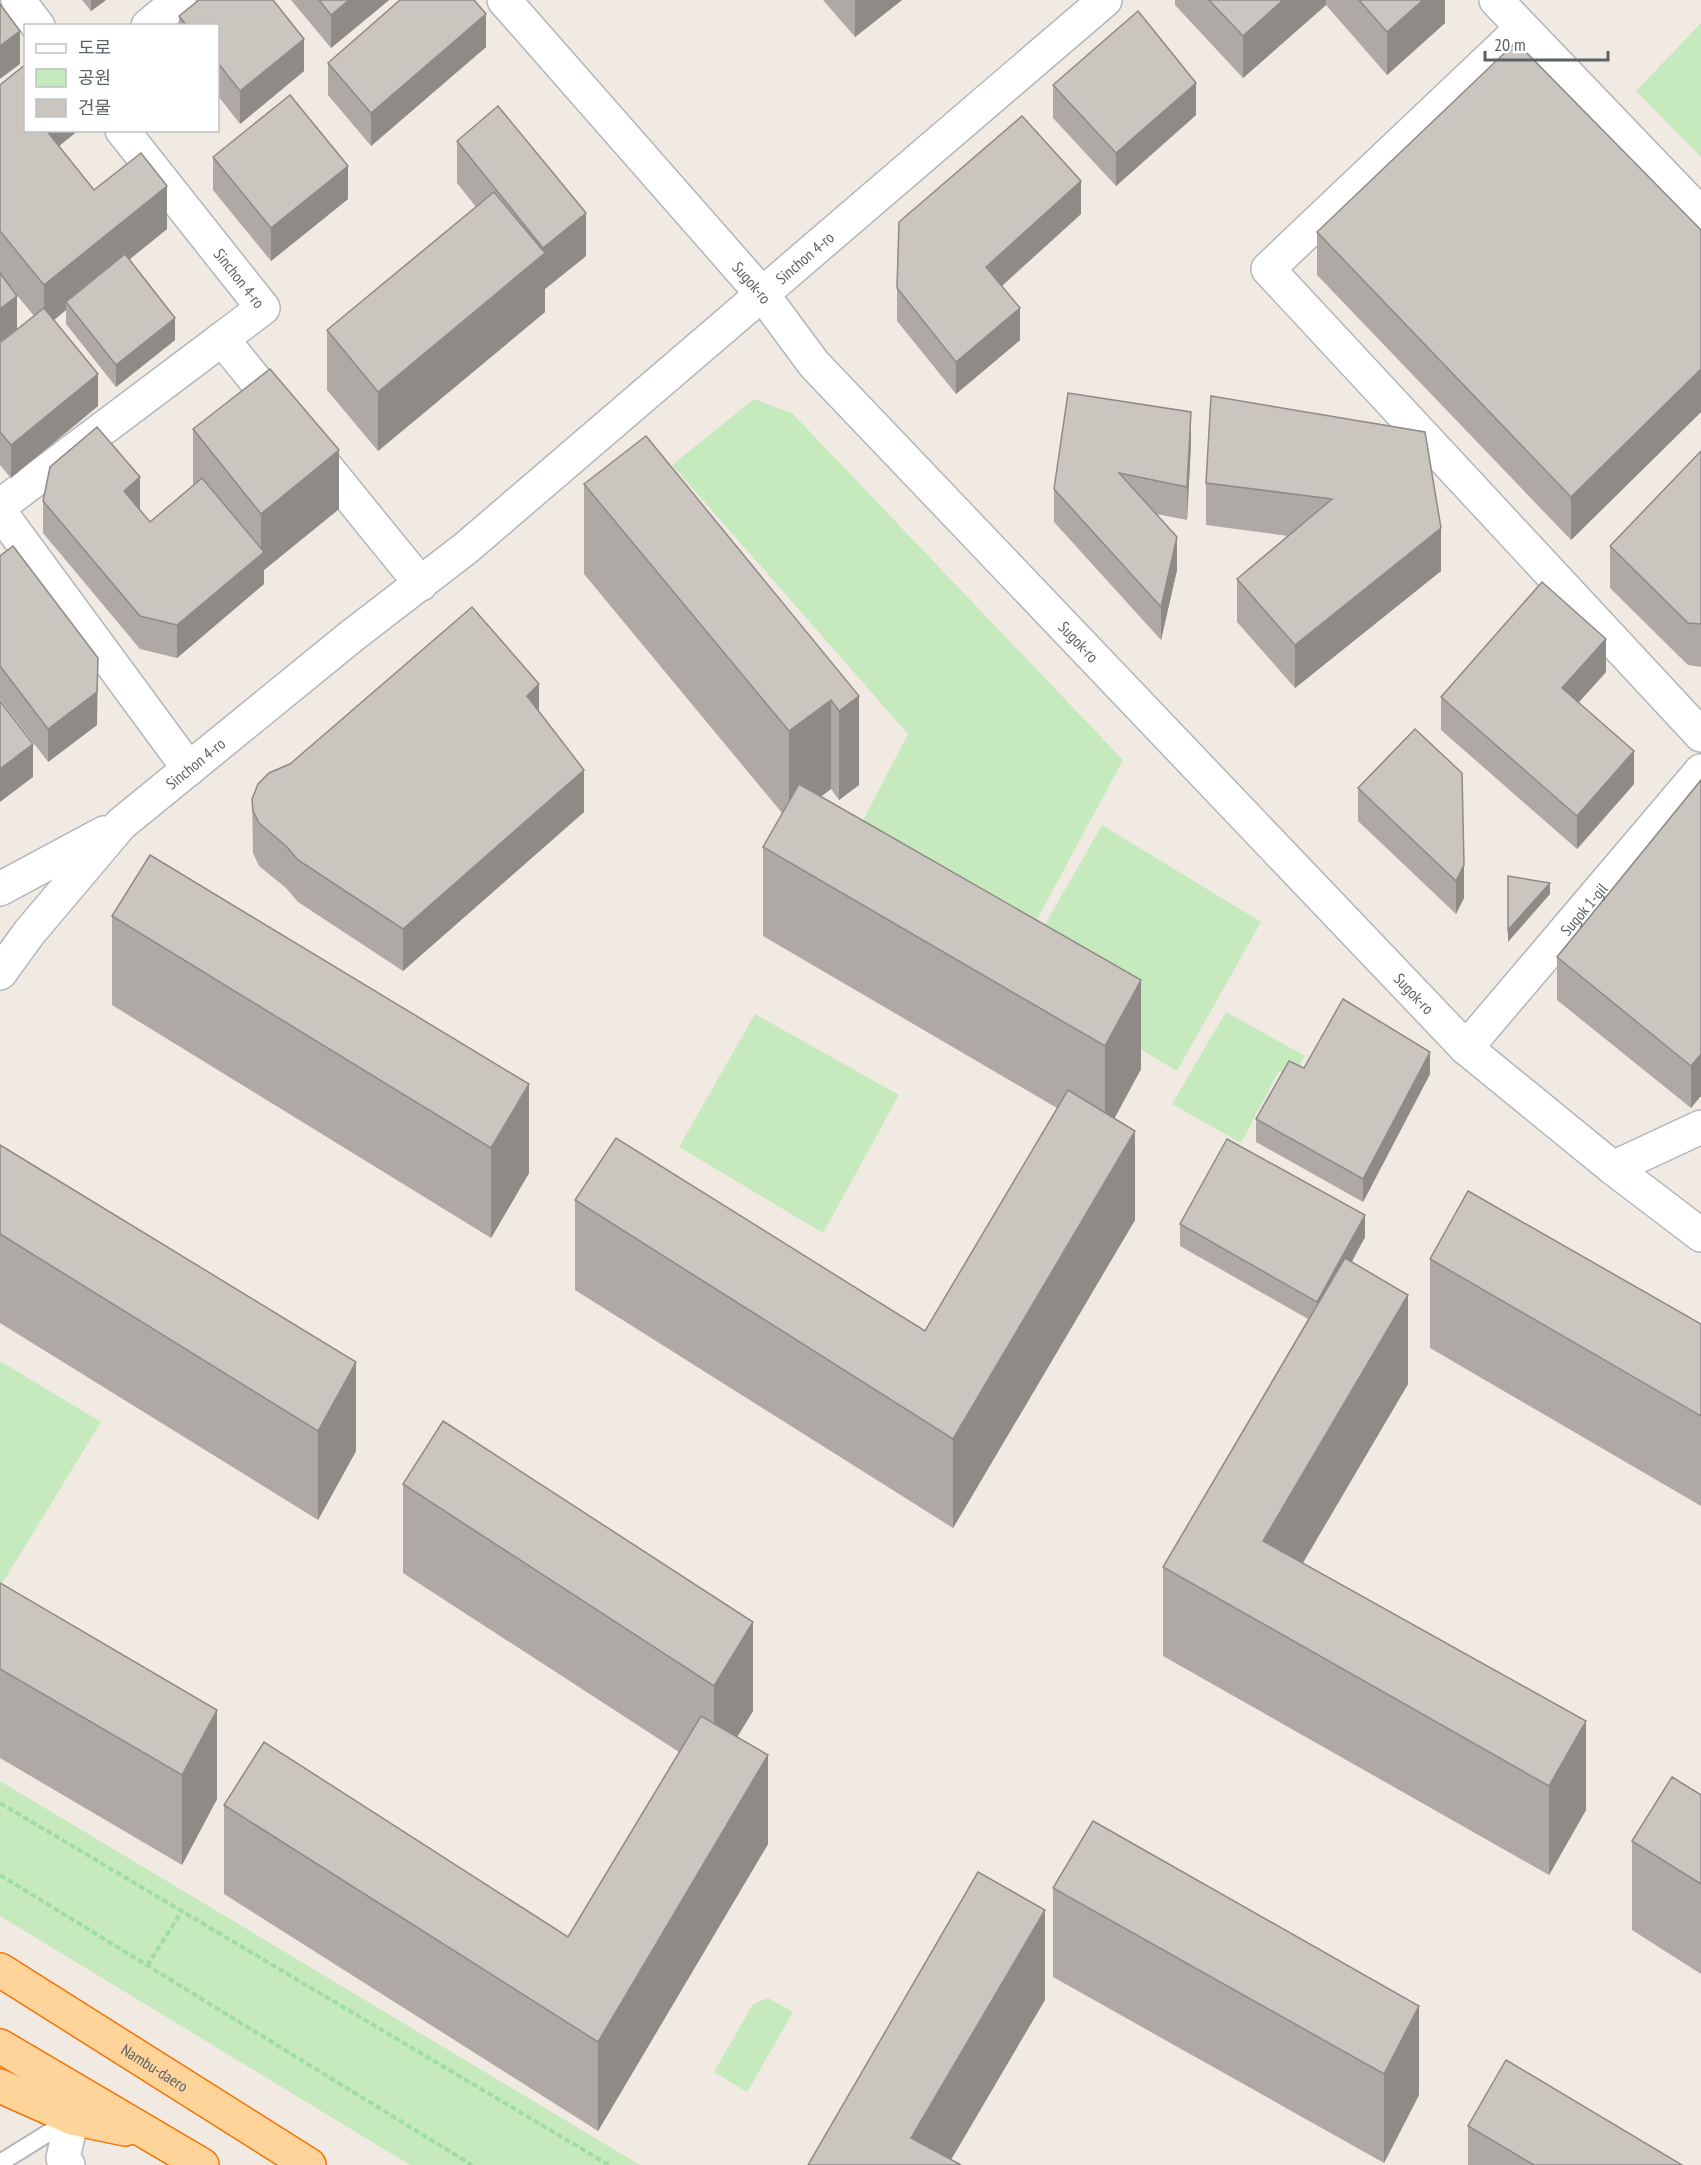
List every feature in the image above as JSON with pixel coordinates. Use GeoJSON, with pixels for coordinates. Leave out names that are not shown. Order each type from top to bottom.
{"type":"FeatureCollection","features":[{"type":"Feature","properties":{"kind":"highway","name":"Nambu-daero"},"geometry":{"type":"LineString","coordinates":[[0,1970],[309,2165]]}},
{"type":"Feature","properties":{"kind":"highway"},"geometry":{"type":"LineString","coordinates":[[0,2046],[202,2165]]}},
{"type":"Feature","properties":{"kind":"highway"},"geometry":{"type":"LineString","coordinates":[[0,2085],[72,2118],[148,2133]]}},
{"type":"Feature","properties":{"kind":"street"},"geometry":{"type":"LineString","coordinates":[[18,0],[36,24]]}},
{"type":"Feature","properties":{"kind":"street"},"geometry":{"type":"LineString","coordinates":[[150,24],[179,0]]}},
{"type":"Feature","properties":{"kind":"street","name":"Sugok-ro"},"geometry":{"type":"LineString","coordinates":[[504,0],[763,295],[814,364],[1466,1048],[1701,1235]]}},
{"type":"Feature","properties":{"kind":"street","name":"Sinchon 4-ro"},"geometry":{"type":"LineString","coordinates":[[0,973],[29,933],[121,824],[353,635],[422,584],[763,295],[1105,0]]}},
{"type":"Feature","properties":{"kind":"street"},"geometry":{"type":"LineString","coordinates":[[1496,0],[1701,214]]}},
{"type":"Feature","properties":{"kind":"street"},"geometry":{"type":"LineString","coordinates":[[1522,28],[1268,269],[1701,735]]}},
{"type":"Feature","properties":{"kind":"street","name":"Sinchon 4-ro"},"geometry":{"type":"LineString","coordinates":[[124,132],[263,308],[222,339]]}},
{"type":"Feature","properties":{"kind":"street"},"geometry":{"type":"LineString","coordinates":[[0,506],[222,339],[422,584]]}},
{"type":"Feature","properties":{"kind":"street"},"geometry":{"type":"LineString","coordinates":[[0,512],[189,769]]}},
{"type":"Feature","properties":{"kind":"street","name":"Sugok 1-gil"},"geometry":{"type":"LineString","coordinates":[[1466,1048],[1701,771]]}},
{"type":"Feature","properties":{"kind":"street"},"geometry":{"type":"LineString","coordinates":[[0,889],[121,824]]}},
{"type":"Feature","properties":{"kind":"street"},"geometry":{"type":"LineString","coordinates":[[1613,1167],[1701,1127]]}},
{"type":"Feature","properties":{"kind":"street"},"geometry":{"type":"LineString","coordinates":[[68,2165],[63,2158],[72,2118]]}},
{"type":"Feature","properties":{"kind":"lane"},"geometry":{"type":"LineString","coordinates":[[0,2163],[72,2118]]}},
{"type":"Feature","properties":{"kind":"path"},"geometry":{"type":"LineString","coordinates":[[0,1803],[609,2165]]}},
{"type":"Feature","properties":{"kind":"path"},"geometry":{"type":"LineString","coordinates":[[0,1875],[472,2165]]}},
{"type":"Feature","properties":{"kind":"path"},"geometry":{"type":"LineString","coordinates":[[147,1966],[182,1911]]}},
{"type":"Feature","properties":{"kind":"green space"},"geometry":{"type":"Polygon","coordinates":[[[1701,23],[1701,157],[1636,91],[1701,23]]]}},
{"type":"Feature","properties":{"kind":"green space"},"geometry":{"type":"Polygon","coordinates":[[[754,399],[792,413],[1123,760],[1033,927],[858,830],[908,734],[672,465],[754,399]]]}},
{"type":"Feature","properties":{"kind":"green space"},"geometry":{"type":"Polygon","coordinates":[[[1102,825],[1261,922],[1177,1071],[1016,975],[1102,825]]]}},
{"type":"Feature","properties":{"kind":"green space"},"geometry":{"type":"Polygon","coordinates":[[[1226,1012],[1305,1056],[1293,1077],[1279,1071],[1241,1143],[1172,1104],[1226,1012]]]}},
{"type":"Feature","properties":{"kind":"green space"},"geometry":{"type":"Polygon","coordinates":[[[755,1014],[899,1095],[823,1233],[679,1147],[755,1014]]]}},
{"type":"Feature","properties":{"kind":"green space"},"geometry":{"type":"Polygon","coordinates":[[[0,1361],[101,1422],[0,1587],[0,1361]]]}},
{"type":"Feature","properties":{"kind":"green space"},"geometry":{"type":"Polygon","coordinates":[[[0,1781],[640,2165],[410,2165],[0,1916],[0,1781]]]}},
{"type":"Feature","properties":{"kind":"green space"},"geometry":{"type":"Polygon","coordinates":[[[768,1998],[793,2012],[747,2092],[714,2072],[753,2004],[768,1998]]]}},
{"type":"Feature","properties":{"kind":"building"},"geometry":{"type":"Polygon","coordinates":[[[199,0],[273,0],[304,39],[240,91],[219,64],[219,24],[185,24],[179,16],[199,0]]]}},
{"type":"Feature","properties":{"kind":"building"},"geometry":{"type":"Polygon","coordinates":[[[319,0],[349,0],[331,15],[319,0]]]}},
{"type":"Feature","properties":{"kind":"building"},"geometry":{"type":"Polygon","coordinates":[[[400,0],[474,0],[486,14],[371,113],[328,63],[400,0]]]}},
{"type":"Feature","properties":{"kind":"building"},"geometry":{"type":"Polygon","coordinates":[[[1209,0],[1283,0],[1243,36],[1209,0]]]}},
{"type":"Feature","properties":{"kind":"building"},"geometry":{"type":"Polygon","coordinates":[[[1359,0],[1423,0],[1387,32],[1359,0]]]}},
{"type":"Feature","properties":{"kind":"building"},"geometry":{"type":"Polygon","coordinates":[[[0,4],[20,31],[0,46],[0,4]]]}},
{"type":"Feature","properties":{"kind":"building"},"geometry":{"type":"Polygon","coordinates":[[[1138,11],[1196,83],[1116,153],[1053,85],[1138,11]]]}},
{"type":"Feature","properties":{"kind":"building"},"geometry":{"type":"Polygon","coordinates":[[[1516,42],[1701,230],[1701,369],[1571,497],[1317,232],[1516,42]]]}},
{"type":"Feature","properties":{"kind":"building"},"geometry":{"type":"Polygon","coordinates":[[[24,66],[24,132],[48,132],[94,190],[141,153],[167,186],[44,285],[0,231],[0,85],[24,66]]]}},
{"type":"Feature","properties":{"kind":"building"},"geometry":{"type":"Polygon","coordinates":[[[290,95],[348,166],[271,228],[213,157],[290,95]]]}},
{"type":"Feature","properties":{"kind":"building"},"geometry":{"type":"Polygon","coordinates":[[[498,106],[586,213],[543,248],[457,141],[498,106]]]}},
{"type":"Feature","properties":{"kind":"building"},"geometry":{"type":"Polygon","coordinates":[[[1022,116],[1081,181],[986,267],[1020,308],[956,362],[897,288],[899,222],[1022,116]]]}},
{"type":"Feature","properties":{"kind":"building"},"geometry":{"type":"Polygon","coordinates":[[[494,192],[545,253],[378,392],[327,330],[494,192]]]}},
{"type":"Feature","properties":{"kind":"building"},"geometry":{"type":"Polygon","coordinates":[[[125,254],[175,318],[116,365],[66,302],[125,254]]]}},
{"type":"Feature","properties":{"kind":"building"},"geometry":{"type":"Polygon","coordinates":[[[0,273],[17,296],[0,309],[0,273]]]}},
{"type":"Feature","properties":{"kind":"building"},"geometry":{"type":"Polygon","coordinates":[[[44,308],[98,374],[11,445],[0,432],[0,343],[44,308]]]}},
{"type":"Feature","properties":{"kind":"building"},"geometry":{"type":"Polygon","coordinates":[[[270,369],[339,450],[261,514],[193,429],[270,369]]]}},
{"type":"Feature","properties":{"kind":"building"},"geometry":{"type":"Polygon","coordinates":[[[1068,393],[1191,412],[1187,487],[1119,473],[1177,537],[1161,607],[1054,489],[1068,393]]]}},
{"type":"Feature","properties":{"kind":"building"},"geometry":{"type":"Polygon","coordinates":[[[1211,396],[1425,432],[1441,528],[1295,645],[1237,579],[1332,499],[1206,483],[1211,396]]]}},
{"type":"Feature","properties":{"kind":"building"},"geometry":{"type":"Polygon","coordinates":[[[97,427],[140,477],[124,491],[150,522],[202,478],[264,552],[177,625],[140,616],[43,501],[50,467],[97,427]]]}},
{"type":"Feature","properties":{"kind":"building"},"geometry":{"type":"Polygon","coordinates":[[[646,436],[859,696],[839,711],[831,700],[789,731],[584,484],[646,436]]]}},
{"type":"Feature","properties":{"kind":"building"},"geometry":{"type":"Polygon","coordinates":[[[1701,451],[1701,624],[1688,623],[1610,546],[1701,451]]]}},
{"type":"Feature","properties":{"kind":"building"},"geometry":{"type":"Polygon","coordinates":[[[13,546],[98,658],[97,692],[48,729],[0,666],[0,556],[13,546]]]}},
{"type":"Feature","properties":{"kind":"building"},"geometry":{"type":"Polygon","coordinates":[[[1542,582],[1606,639],[1562,688],[1634,751],[1577,816],[1441,697],[1542,582]]]}},
{"type":"Feature","properties":{"kind":"building"},"geometry":{"type":"Polygon","coordinates":[[[472,607],[539,684],[527,696],[584,770],[403,929],[298,860],[286,846],[259,823],[253,811],[252,799],[258,784],[269,773],[290,764],[472,607]]]}},
{"type":"Feature","properties":{"kind":"building"},"geometry":{"type":"Polygon","coordinates":[[[0,701],[33,744],[0,769],[0,701]]]}},
{"type":"Feature","properties":{"kind":"building"},"geometry":{"type":"Polygon","coordinates":[[[1415,729],[1462,773],[1464,865],[1456,881],[1358,788],[1415,729]]]}},
{"type":"Feature","properties":{"kind":"building"},"geometry":{"type":"Polygon","coordinates":[[[1701,780],[1701,1054],[1691,1066],[1557,957],[1701,780]]]}},
{"type":"Feature","properties":{"kind":"building"},"geometry":{"type":"Polygon","coordinates":[[[799,784],[1141,980],[1105,1046],[763,847],[799,784]]]}},
{"type":"Feature","properties":{"kind":"building"},"geometry":{"type":"Polygon","coordinates":[[[150,855],[529,1084],[491,1148],[112,916],[150,855]]]}},
{"type":"Feature","properties":{"kind":"building"},"geometry":{"type":"Polygon","coordinates":[[[1508,876],[1550,883],[1508,930],[1508,876]]]}},
{"type":"Feature","properties":{"kind":"building"},"geometry":{"type":"Polygon","coordinates":[[[1343,999],[1430,1052],[1363,1179],[1256,1119],[1289,1061],[1304,1068],[1343,999]]]}},
{"type":"Feature","properties":{"kind":"building"},"geometry":{"type":"Polygon","coordinates":[[[1068,1090],[1135,1131],[953,1439],[575,1200],[616,1138],[925,1331],[1068,1090]]]}},
{"type":"Feature","properties":{"kind":"building"},"geometry":{"type":"Polygon","coordinates":[[[1227,1139],[1365,1215],[1317,1302],[1180,1224],[1227,1139]]]}},
{"type":"Feature","properties":{"kind":"building"},"geometry":{"type":"Polygon","coordinates":[[[0,1145],[356,1362],[318,1431],[0,1234],[0,1145]]]}},
{"type":"Feature","properties":{"kind":"building"},"geometry":{"type":"Polygon","coordinates":[[[1468,1191],[1701,1324],[1701,1416],[1430,1259],[1468,1191]]]}},
{"type":"Feature","properties":{"kind":"building"},"geometry":{"type":"Polygon","coordinates":[[[1345,1258],[1408,1295],[1263,1541],[1586,1721],[1549,1786],[1163,1567],[1345,1258]]]}},
{"type":"Feature","properties":{"kind":"building"},"geometry":{"type":"Polygon","coordinates":[[[443,1421],[753,1622],[714,1686],[403,1484],[443,1421]]]}},
{"type":"Feature","properties":{"kind":"building"},"geometry":{"type":"Polygon","coordinates":[[[0,1583],[217,1710],[182,1775],[0,1669],[0,1583]]]}},
{"type":"Feature","properties":{"kind":"building"},"geometry":{"type":"Polygon","coordinates":[[[701,1716],[768,1755],[598,2042],[224,1805],[264,1742],[568,1937],[701,1716]]]}},
{"type":"Feature","properties":{"kind":"building"},"geometry":{"type":"Polygon","coordinates":[[[1672,1777],[1701,1795],[1701,1884],[1632,1841],[1672,1777]]]}},
{"type":"Feature","properties":{"kind":"building"},"geometry":{"type":"Polygon","coordinates":[[[1093,1821],[1419,2006],[1384,2074],[1053,1888],[1093,1821]]]}},
{"type":"Feature","properties":{"kind":"building"},"geometry":{"type":"Polygon","coordinates":[[[978,1872],[1045,1910],[911,2138],[961,2165],[808,2165],[978,1872]]]}},
{"type":"Feature","properties":{"kind":"building"},"geometry":{"type":"Polygon","coordinates":[[[1506,2060],[1682,2165],[1534,2165],[1468,2126],[1506,2060]]]}}]}
